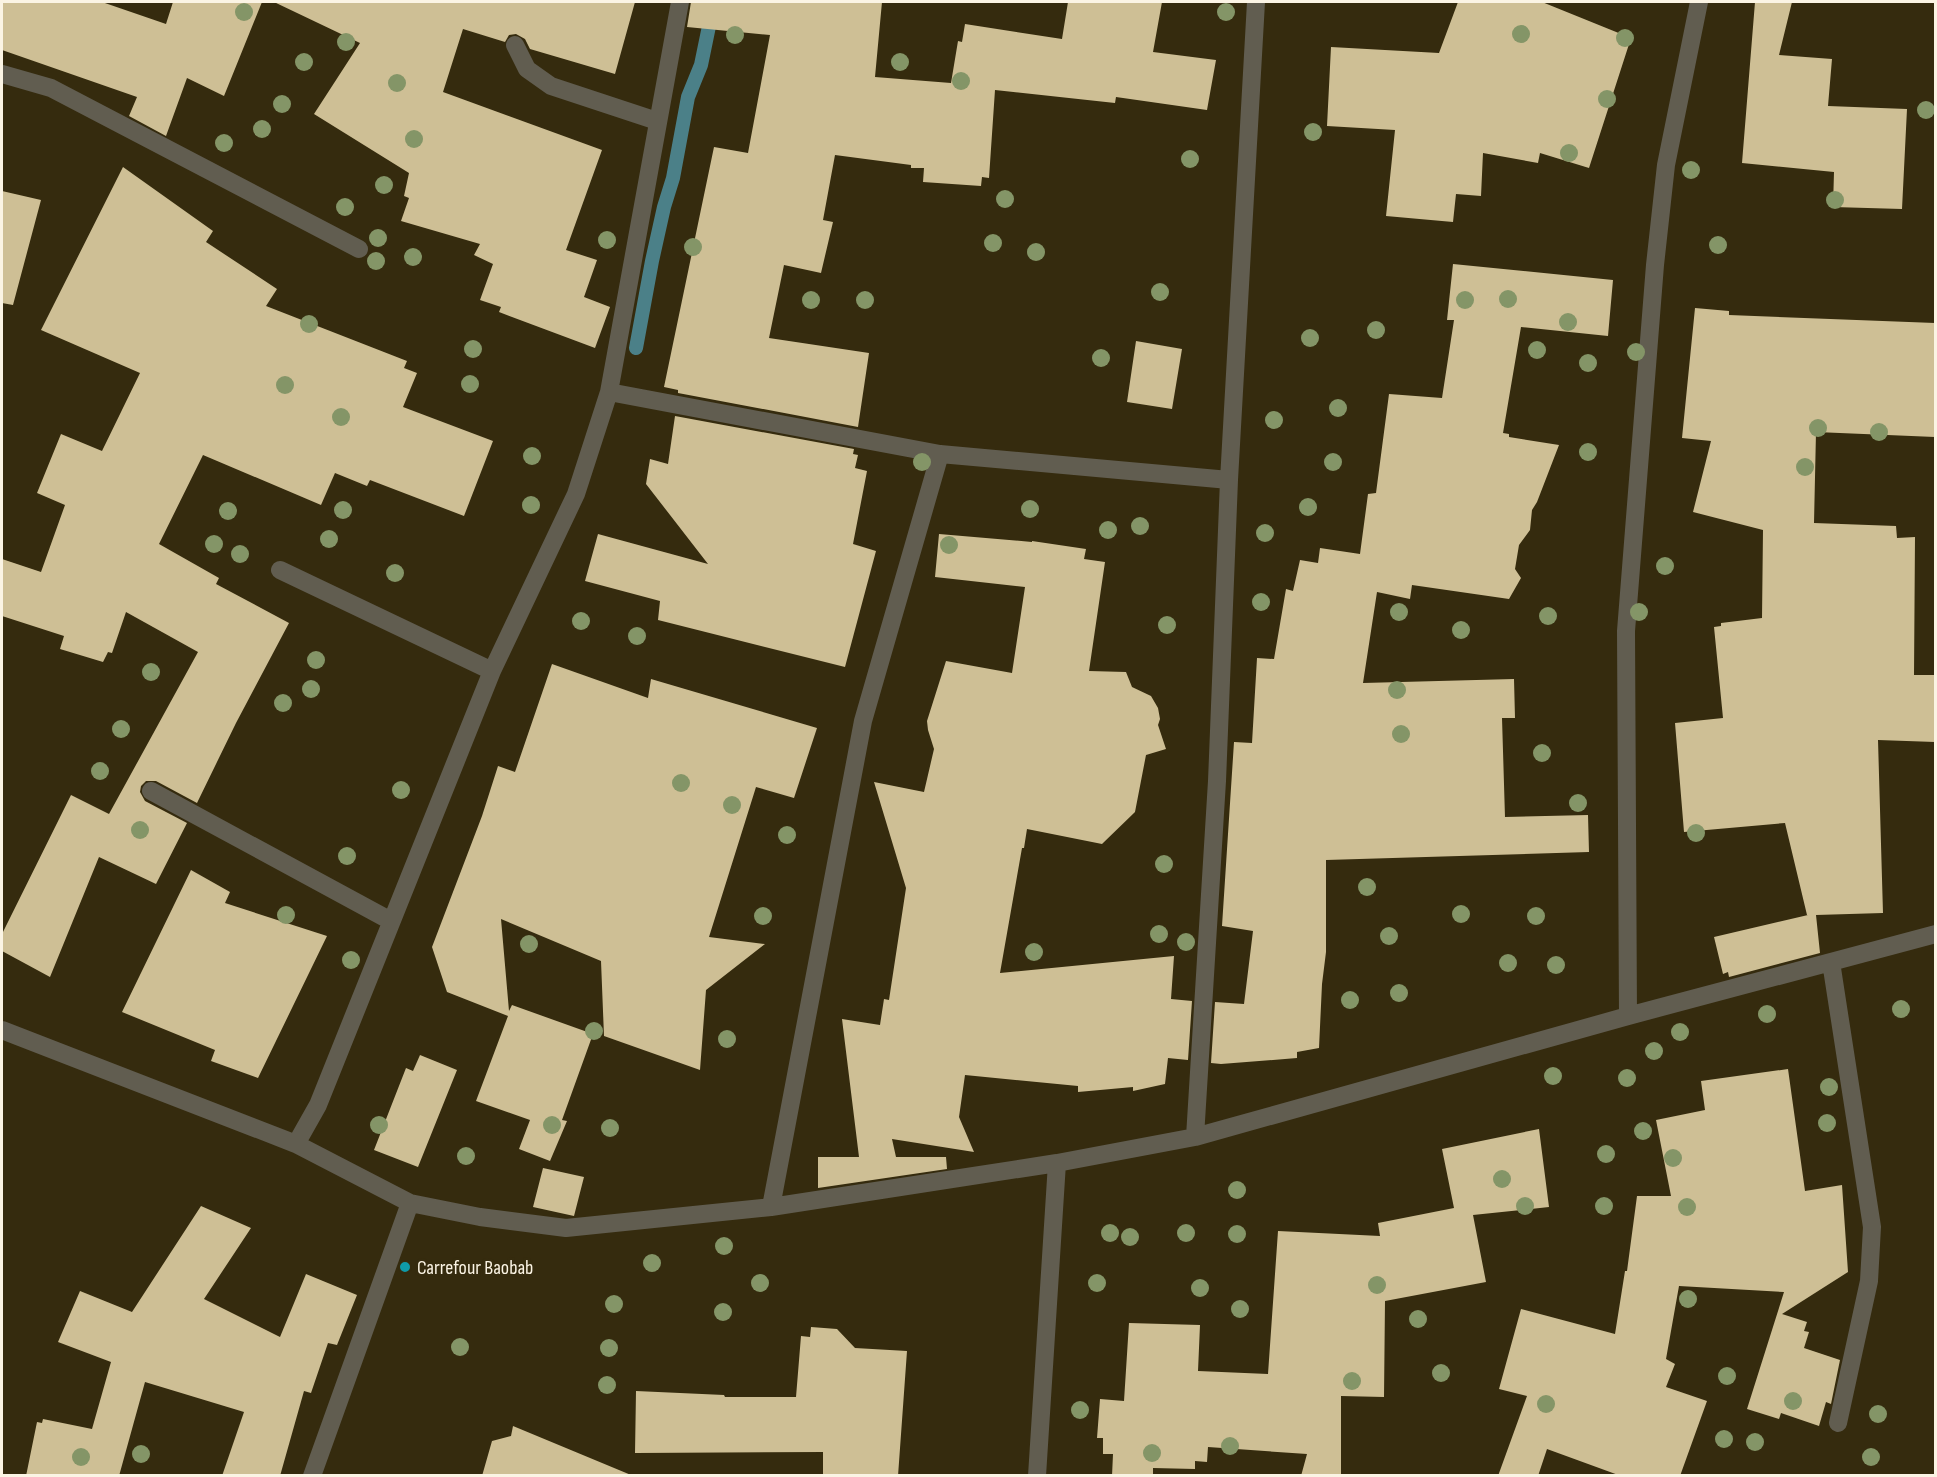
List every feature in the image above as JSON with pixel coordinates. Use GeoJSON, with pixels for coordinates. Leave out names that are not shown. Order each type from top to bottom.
{"type":"FeatureCollection","features":[{"type":"Feature","properties":{"kind":"street"},"geometry":{"type":"LineString","coordinates":[[296,1144],[318,1105],[492,670],[576,494],[609,392],[680,2]]}},
{"type":"Feature","properties":{"kind":"street"},"geometry":{"type":"LineString","coordinates":[[1195,1137],[1217,781],[1229,480],[1256,2]]}},
{"type":"Feature","properties":{"kind":"street"},"geometry":{"type":"LineString","coordinates":[[1628,1016],[1626,631],[1654,277],[1666,165],[1699,2]]}},
{"type":"Feature","properties":{"kind":"street"},"geometry":{"type":"LineString","coordinates":[[515,45],[527,69],[551,86],[657,121]]}},
{"type":"Feature","properties":{"kind":"street"},"geometry":{"type":"LineString","coordinates":[[2,75],[51,88],[359,249]]}},
{"type":"Feature","properties":{"kind":"street"},"geometry":{"type":"LineString","coordinates":[[609,392],[940,454],[1229,480]]}},
{"type":"Feature","properties":{"kind":"street"},"geometry":{"type":"LineString","coordinates":[[771,1207],[863,721],[940,454]]}},
{"type":"Feature","properties":{"kind":"street"},"geometry":{"type":"LineString","coordinates":[[280,570],[492,670]]}},
{"type":"Feature","properties":{"kind":"street"},"geometry":{"type":"LineString","coordinates":[[151,791],[392,921]]}},
{"type":"Feature","properties":{"kind":"street"},"geometry":{"type":"LineString","coordinates":[[2,1030],[296,1144],[410,1203],[480,1217],[566,1228],[771,1207],[1057,1163],[1195,1137],[1628,1016],[1935,934]]}},
{"type":"Feature","properties":{"kind":"street"},"geometry":{"type":"LineString","coordinates":[[1831,962],[1872,1227],[1869,1281],[1838,1423]]}},
{"type":"Feature","properties":{"kind":"street"},"geometry":{"type":"LineString","coordinates":[[1037,1476],[1057,1163]]}},
{"type":"Feature","properties":{"kind":"street"},"geometry":{"type":"LineString","coordinates":[[312,1476],[410,1203]]}},
{"type":"Feature","properties":{"kind":"building"},"geometry":{"type":"Polygon","coordinates":[[[2,2],[102,2],[166,24],[173,2],[262,2],[224,96],[187,78],[166,136],[129,116],[137,97],[2,50],[2,2]]]}},
{"type":"Feature","properties":{"kind":"building"},"geometry":{"type":"Polygon","coordinates":[[[274,2],[635,2],[615,74],[530,49],[525,39],[516,34],[509,35],[505,42],[463,29],[443,92],[602,150],[566,250],[597,260],[584,297],[610,307],[595,348],[499,312],[501,307],[480,300],[493,264],[474,255],[480,244],[401,221],[409,198],[404,196],[409,173],[314,114],[360,43],[274,2]]]}},
{"type":"Feature","properties":{"kind":"building"},"geometry":{"type":"Polygon","coordinates":[[[691,2],[882,2],[875,77],[951,83],[958,41],[962,42],[965,24],[1062,39],[1068,2],[1162,2],[1153,52],[1216,60],[1207,110],[1116,97],[1115,103],[995,90],[989,178],[982,177],[981,186],[923,182],[924,168],[911,168],[911,165],[835,155],[823,220],[833,222],[821,273],[784,265],[769,338],[869,353],[858,427],[678,393],[678,390],[664,387],[714,147],[748,153],[770,35],[687,27],[691,2]]]}},
{"type":"Feature","properties":{"kind":"building"},"geometry":{"type":"Polygon","coordinates":[[[1458,2],[1542,2],[1631,38],[1589,168],[1540,153],[1538,163],[1483,153],[1481,196],[1456,194],[1453,222],[1386,216],[1395,130],[1327,126],[1331,47],[1439,53],[1458,2]]]}},
{"type":"Feature","properties":{"kind":"building"},"geometry":{"type":"Polygon","coordinates":[[[1755,2],[1792,2],[1779,55],[1832,59],[1828,106],[1907,109],[1902,209],[1833,207],[1834,172],[1742,163],[1755,2]]]}},
{"type":"Feature","properties":{"kind":"building"},"geometry":{"type":"Polygon","coordinates":[[[123,167],[213,231],[206,242],[277,289],[266,306],[407,361],[404,368],[417,373],[403,407],[493,441],[464,516],[370,480],[367,486],[335,473],[321,505],[203,455],[159,544],[219,578],[216,584],[289,623],[197,803],[156,781],[146,781],[141,786],[140,792],[145,801],[187,823],[156,884],[99,857],[50,977],[2,951],[2,934],[71,795],[109,814],[198,652],[126,612],[112,653],[108,652],[103,662],[60,649],[64,636],[2,616],[2,559],[41,572],[65,505],[37,493],[61,434],[102,451],[140,373],[41,330],[123,167]]]}},
{"type":"Feature","properties":{"kind":"building"},"geometry":{"type":"Polygon","coordinates":[[[2,191],[41,200],[13,305],[2,303],[2,191]]]}},
{"type":"Feature","properties":{"kind":"building"},"geometry":{"type":"Polygon","coordinates":[[[1453,264],[1613,280],[1608,336],[1521,327],[1503,433],[1509,434],[1509,437],[1559,445],[1532,510],[1530,530],[1519,545],[1515,569],[1521,578],[1509,599],[1412,585],[1410,599],[1377,592],[1363,683],[1514,679],[1515,718],[1502,718],[1505,817],[1588,815],[1589,852],[1326,860],[1326,952],[1319,1048],[1297,1052],[1297,1058],[1211,1063],[1215,1002],[1244,1004],[1253,931],[1222,926],[1234,742],[1252,743],[1257,658],[1274,659],[1286,589],[1293,591],[1300,560],[1318,563],[1320,548],[1360,554],[1368,494],[1376,493],[1389,394],[1442,398],[1454,320],[1447,320],[1453,264]]]}},
{"type":"Feature","properties":{"kind":"building"},"geometry":{"type":"Polygon","coordinates":[[[1695,308],[1729,311],[1729,315],[1935,323],[1935,437],[1816,432],[1814,523],[1896,526],[1897,538],[1915,537],[1914,675],[1935,675],[1935,742],[1878,740],[1883,913],[1816,915],[1820,953],[1729,977],[1728,972],[1723,974],[1714,937],[1808,915],[1785,823],[1684,832],[1675,723],[1723,718],[1714,627],[1721,626],[1721,623],[1762,618],[1763,530],[1693,512],[1711,441],[1682,438],[1695,308]]]}},
{"type":"Feature","properties":{"kind":"building"},"geometry":{"type":"Polygon","coordinates":[[[1136,341],[1182,349],[1172,409],[1127,402],[1136,341]]]}},
{"type":"Feature","properties":{"kind":"building"},"geometry":{"type":"Polygon","coordinates":[[[675,416],[854,449],[853,454],[858,455],[855,468],[867,471],[853,544],[876,551],[845,667],[658,620],[660,601],[585,581],[598,534],[708,564],[646,484],[650,459],[668,464],[675,416]]]}},
{"type":"Feature","properties":{"kind":"building"},"geometry":{"type":"Polygon","coordinates":[[[939,534],[1032,541],[1086,549],[1084,559],[1105,562],[1089,671],[1126,672],[1132,687],[1151,696],[1158,708],[1160,719],[1158,725],[1166,749],[1146,755],[1135,812],[1102,844],[1027,829],[1000,973],[1174,956],[1171,999],[1192,1001],[1188,1060],[1168,1058],[1165,1084],[1133,1091],[1133,1087],[1078,1092],[1078,1086],[965,1075],[959,1117],[974,1152],[892,1139],[896,1157],[946,1157],[947,1169],[818,1188],[818,1157],[859,1157],[842,1019],[880,1025],[884,999],[889,1000],[906,888],[874,782],[924,792],[934,749],[927,721],[946,661],[1012,673],[1025,587],[935,577],[939,534]]]}},
{"type":"Feature","properties":{"kind":"building"},"geometry":{"type":"Polygon","coordinates":[[[552,664],[648,698],[651,679],[817,728],[794,798],[756,787],[709,937],[765,944],[706,990],[700,1070],[604,1036],[601,961],[501,919],[509,1011],[512,1005],[593,1034],[562,1120],[567,1121],[550,1161],[519,1149],[530,1120],[476,1101],[508,1016],[447,992],[432,947],[482,816],[498,766],[515,772],[552,664]]]}},
{"type":"Feature","properties":{"kind":"building"},"geometry":{"type":"Polygon","coordinates":[[[191,870],[230,892],[225,903],[327,936],[258,1078],[211,1061],[215,1050],[122,1012],[191,870]]]}},
{"type":"Feature","properties":{"kind":"building"},"geometry":{"type":"Polygon","coordinates":[[[420,1055],[457,1070],[418,1167],[374,1150],[406,1068],[413,1071],[420,1055]]]}},
{"type":"Feature","properties":{"kind":"building"},"geometry":{"type":"Polygon","coordinates":[[[1788,1069],[1805,1191],[1842,1185],[1848,1272],[1782,1314],[1807,1322],[1804,1331],[1809,1332],[1804,1348],[1840,1360],[1831,1404],[1826,1402],[1819,1426],[1781,1413],[1779,1419],[1747,1409],[1784,1292],[1679,1286],[1666,1359],[1675,1364],[1666,1387],[1707,1401],[1680,1476],[1621,1476],[1547,1449],[1538,1476],[1498,1476],[1527,1396],[1499,1389],[1521,1309],[1615,1334],[1625,1271],[1627,1271],[1637,1196],[1671,1196],[1656,1120],[1705,1110],[1701,1081],[1788,1069]]]}},
{"type":"Feature","properties":{"kind":"building"},"geometry":{"type":"Polygon","coordinates":[[[1539,1129],[1549,1207],[1473,1215],[1486,1282],[1385,1301],[1384,1397],[1341,1396],[1341,1476],[1301,1476],[1307,1454],[1208,1447],[1207,1462],[1195,1461],[1195,1469],[1153,1468],[1153,1476],[1112,1476],[1113,1454],[1103,1454],[1103,1438],[1097,1438],[1100,1399],[1124,1401],[1129,1323],[1200,1325],[1198,1371],[1268,1374],[1278,1231],[1380,1236],[1378,1223],[1454,1208],[1442,1149],[1539,1129]]]}},
{"type":"Feature","properties":{"kind":"building"},"geometry":{"type":"Polygon","coordinates":[[[543,1168],[584,1177],[574,1216],[533,1207],[543,1168]]]}},
{"type":"Feature","properties":{"kind":"building"},"geometry":{"type":"Polygon","coordinates":[[[201,1206],[251,1228],[204,1299],[280,1337],[306,1274],[357,1295],[337,1345],[328,1343],[311,1393],[304,1391],[280,1476],[222,1476],[244,1412],[145,1382],[119,1476],[26,1476],[37,1422],[42,1423],[43,1419],[92,1429],[111,1362],[58,1342],[80,1291],[132,1312],[201,1206]]]}},
{"type":"Feature","properties":{"kind":"building"},"geometry":{"type":"Polygon","coordinates":[[[811,1327],[837,1329],[855,1348],[907,1351],[898,1476],[823,1476],[823,1452],[635,1453],[636,1391],[724,1395],[725,1397],[796,1397],[801,1336],[810,1337],[811,1327]]]}},
{"type":"Feature","properties":{"kind":"building"},"geometry":{"type":"Polygon","coordinates":[[[513,1426],[631,1476],[482,1476],[492,1441],[511,1436],[513,1426]]]}},
{"type":"Feature","properties":{"kind":"waterway"},"geometry":{"type":"LineString","coordinates":[[636,348],[652,261],[673,178],[688,97],[701,65],[714,2]]}},
{"type":"Feature","properties":{"kind":"place","name":"Carrefour Baobab"},"geometry":{"type":"Point","coordinates":[405,1267]}}]}
